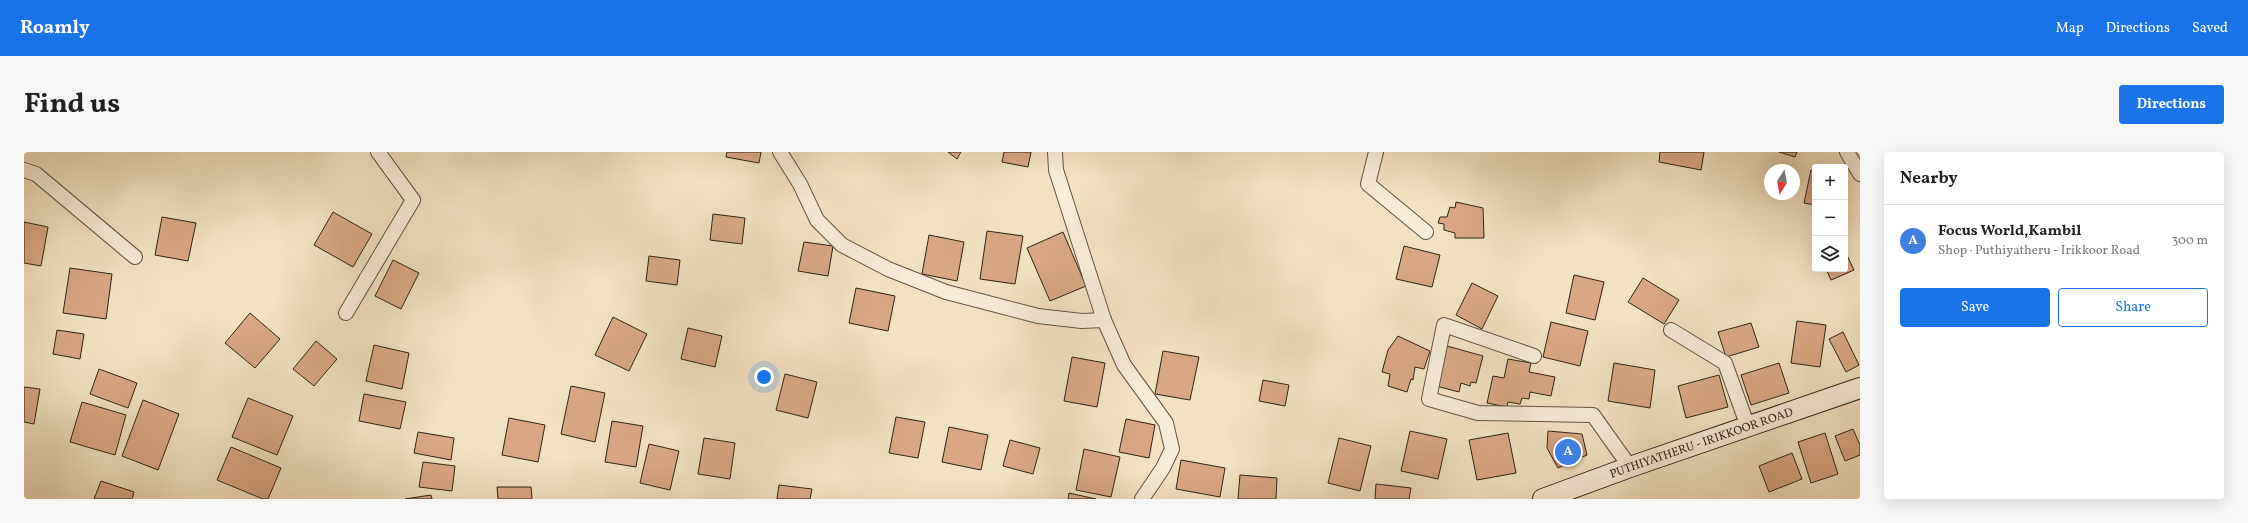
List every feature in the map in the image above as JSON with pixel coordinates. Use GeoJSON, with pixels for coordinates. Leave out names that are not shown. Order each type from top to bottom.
{"type":"FeatureCollection","features":[{"type":"Feature","properties":{"kind":"main road","name":"PUTHIYATHERU - IRIKKOOR ROAD"},"geometry":{"type":"LineString","coordinates":[[1544,499],[1630,467],[1860,388]]}},
{"type":"Feature","properties":{"kind":"street"},"geometry":{"type":"LineString","coordinates":[[346,313],[413,200],[378,152]]}},
{"type":"Feature","properties":{"kind":"street"},"geometry":{"type":"LineString","coordinates":[[780,152],[800,184],[817,220],[842,245],[888,269],[946,292],[1038,316],[1082,321],[1104,320]]}},
{"type":"Feature","properties":{"kind":"street"},"geometry":{"type":"LineString","coordinates":[[1055,152],[1056,170],[1104,320],[1124,365],[1166,424],[1172,450],[1163,468],[1142,499]]}},
{"type":"Feature","properties":{"kind":"street"},"geometry":{"type":"LineString","coordinates":[[1376,152],[1368,184],[1426,232]]}},
{"type":"Feature","properties":{"kind":"street"},"geometry":{"type":"LineString","coordinates":[[1847,152],[1860,174]]}},
{"type":"Feature","properties":{"kind":"street"},"geometry":{"type":"LineString","coordinates":[[24,170],[36,174],[135,257]]}},
{"type":"Feature","properties":{"kind":"street"},"geometry":{"type":"LineString","coordinates":[[1534,356],[1444,325],[1429,399],[1478,413],[1593,415],[1630,467]]}},
{"type":"Feature","properties":{"kind":"street"},"geometry":{"type":"LineString","coordinates":[[1671,330],[1725,363],[1748,427]]}},
{"type":"Feature","properties":{"kind":"building"},"geometry":{"type":"Polygon","coordinates":[[[727,152],[761,152],[759,163],[726,157],[727,152]]]}},
{"type":"Feature","properties":{"kind":"building"},"geometry":{"type":"Polygon","coordinates":[[[948,152],[961,152],[957,159],[948,152]]]}},
{"type":"Feature","properties":{"kind":"building"},"geometry":{"type":"Polygon","coordinates":[[[1004,152],[1031,152],[1028,167],[1002,162],[1004,152]]]}},
{"type":"Feature","properties":{"kind":"building"},"geometry":{"type":"Polygon","coordinates":[[[1660,152],[1704,152],[1701,170],[1659,162],[1660,152]]]}},
{"type":"Feature","properties":{"kind":"building"},"geometry":{"type":"Polygon","coordinates":[[[1779,152],[1797,152],[1795,157],[1779,152]]]}},
{"type":"Feature","properties":{"kind":"building"},"geometry":{"type":"Polygon","coordinates":[[[1811,170],[1812,204],[1804,203],[1811,170]]]}},
{"type":"Feature","properties":{"kind":"building"},"geometry":{"type":"Polygon","coordinates":[[[1456,202],[1483,208],[1484,238],[1455,238],[1455,233],[1444,230],[1444,224],[1438,223],[1440,217],[1447,217],[1450,207],[1455,208],[1456,202]]]}},
{"type":"Feature","properties":{"kind":"building"},"geometry":{"type":"Polygon","coordinates":[[[333,212],[372,234],[353,267],[314,245],[333,212]]]}},
{"type":"Feature","properties":{"kind":"building"},"geometry":{"type":"Polygon","coordinates":[[[713,214],[745,218],[742,244],[710,240],[713,214]]]}},
{"type":"Feature","properties":{"kind":"building"},"geometry":{"type":"Polygon","coordinates":[[[162,217],[196,223],[188,261],[155,255],[162,217]]]}},
{"type":"Feature","properties":{"kind":"building"},"geometry":{"type":"Polygon","coordinates":[[[24,222],[48,227],[41,266],[24,263],[24,222]]]}},
{"type":"Feature","properties":{"kind":"building"},"geometry":{"type":"Polygon","coordinates":[[[987,231],[1023,236],[1015,284],[980,279],[987,231]]]}},
{"type":"Feature","properties":{"kind":"building"},"geometry":{"type":"Polygon","coordinates":[[[1063,232],[1086,286],[1050,301],[1027,248],[1063,232]]]}},
{"type":"Feature","properties":{"kind":"building"},"geometry":{"type":"Polygon","coordinates":[[[929,235],[964,242],[957,281],[922,274],[929,235]]]}},
{"type":"Feature","properties":{"kind":"building"},"geometry":{"type":"Polygon","coordinates":[[[804,242],[833,246],[828,276],[798,271],[804,242]]]}},
{"type":"Feature","properties":{"kind":"building"},"geometry":{"type":"Polygon","coordinates":[[[1404,246],[1440,255],[1432,287],[1396,279],[1404,246]]]}},
{"type":"Feature","properties":{"kind":"building"},"geometry":{"type":"Polygon","coordinates":[[[649,256],[680,260],[677,285],[646,281],[649,256]]]}},
{"type":"Feature","properties":{"kind":"building"},"geometry":{"type":"Polygon","coordinates":[[[1848,257],[1854,270],[1831,280],[1827,272],[1848,272],[1848,257]]]}},
{"type":"Feature","properties":{"kind":"building"},"geometry":{"type":"Polygon","coordinates":[[[393,260],[419,273],[401,309],[375,296],[393,260]]]}},
{"type":"Feature","properties":{"kind":"building"},"geometry":{"type":"Polygon","coordinates":[[[70,268],[112,274],[106,319],[63,313],[70,268]]]}},
{"type":"Feature","properties":{"kind":"building"},"geometry":{"type":"Polygon","coordinates":[[[1574,275],[1604,282],[1595,320],[1566,313],[1574,275]]]}},
{"type":"Feature","properties":{"kind":"building"},"geometry":{"type":"Polygon","coordinates":[[[1643,278],[1679,300],[1664,324],[1628,302],[1643,278]]]}},
{"type":"Feature","properties":{"kind":"building"},"geometry":{"type":"Polygon","coordinates":[[[1472,283],[1498,296],[1482,329],[1456,315],[1472,283]]]}},
{"type":"Feature","properties":{"kind":"building"},"geometry":{"type":"Polygon","coordinates":[[[856,288],[895,296],[888,331],[849,323],[856,288]]]}},
{"type":"Feature","properties":{"kind":"building"},"geometry":{"type":"Polygon","coordinates":[[[250,313],[280,339],[255,368],[225,343],[250,313]]]}},
{"type":"Feature","properties":{"kind":"building"},"geometry":{"type":"Polygon","coordinates":[[[613,317],[647,334],[629,371],[595,355],[613,317]]]}},
{"type":"Feature","properties":{"kind":"building"},"geometry":{"type":"Polygon","coordinates":[[[1797,321],[1826,325],[1820,367],[1791,363],[1797,321]]]}},
{"type":"Feature","properties":{"kind":"building"},"geometry":{"type":"Polygon","coordinates":[[[1551,322],[1588,331],[1580,366],[1543,357],[1551,322]]]}},
{"type":"Feature","properties":{"kind":"building"},"geometry":{"type":"Polygon","coordinates":[[[1751,323],[1759,347],[1726,357],[1718,332],[1751,323]]]}},
{"type":"Feature","properties":{"kind":"building"},"geometry":{"type":"Polygon","coordinates":[[[688,328],[722,336],[715,367],[681,359],[688,328]]]}},
{"type":"Feature","properties":{"kind":"building"},"geometry":{"type":"Polygon","coordinates":[[[57,330],[84,334],[80,359],[53,354],[57,330]]]}},
{"type":"Feature","properties":{"kind":"building"},"geometry":{"type":"Polygon","coordinates":[[[1843,332],[1859,365],[1846,372],[1829,339],[1843,332]]]}},
{"type":"Feature","properties":{"kind":"building"},"geometry":{"type":"Polygon","coordinates":[[[1398,336],[1430,351],[1424,369],[1415,367],[1413,380],[1411,379],[1407,392],[1388,386],[1390,374],[1382,372],[1388,350],[1398,336]]]}},
{"type":"Feature","properties":{"kind":"building"},"geometry":{"type":"Polygon","coordinates":[[[316,341],[337,359],[314,386],[293,369],[316,341]]]}},
{"type":"Feature","properties":{"kind":"building"},"geometry":{"type":"Polygon","coordinates":[[[374,345],[409,353],[402,389],[366,381],[374,345]]]}},
{"type":"Feature","properties":{"kind":"building"},"geometry":{"type":"Polygon","coordinates":[[[1447,346],[1483,356],[1476,383],[1471,382],[1470,386],[1461,383],[1459,392],[1436,386],[1447,346]]]}},
{"type":"Feature","properties":{"kind":"building"},"geometry":{"type":"Polygon","coordinates":[[[1163,351],[1199,357],[1190,400],[1155,394],[1163,351]]]}},
{"type":"Feature","properties":{"kind":"building"},"geometry":{"type":"Polygon","coordinates":[[[1072,357],[1105,363],[1097,407],[1064,401],[1072,357]]]}},
{"type":"Feature","properties":{"kind":"building"},"geometry":{"type":"Polygon","coordinates":[[[1508,359],[1531,363],[1529,372],[1555,377],[1551,396],[1530,392],[1529,399],[1522,398],[1520,404],[1508,402],[1507,407],[1487,403],[1493,376],[1504,378],[1508,359]]]}},
{"type":"Feature","properties":{"kind":"building"},"geometry":{"type":"Polygon","coordinates":[[[1614,363],[1655,370],[1650,408],[1608,401],[1614,363]]]}},
{"type":"Feature","properties":{"kind":"building"},"geometry":{"type":"Polygon","coordinates":[[[1779,363],[1789,393],[1751,405],[1741,375],[1779,363]]]}},
{"type":"Feature","properties":{"kind":"building"},"geometry":{"type":"Polygon","coordinates":[[[99,369],[137,383],[128,408],[90,394],[99,369]]]}},
{"type":"Feature","properties":{"kind":"building"},"geometry":{"type":"Polygon","coordinates":[[[785,374],[817,382],[808,418],[776,410],[785,374]]]}},
{"type":"Feature","properties":{"kind":"building"},"geometry":{"type":"Polygon","coordinates":[[[1719,375],[1728,407],[1686,418],[1678,386],[1719,375]]]}},
{"type":"Feature","properties":{"kind":"building"},"geometry":{"type":"Polygon","coordinates":[[[1263,380],[1289,385],[1285,406],[1259,401],[1263,380]]]}},
{"type":"Feature","properties":{"kind":"building"},"geometry":{"type":"Polygon","coordinates":[[[571,386],[605,393],[595,442],[561,434],[571,386]]]}},
{"type":"Feature","properties":{"kind":"building"},"geometry":{"type":"Polygon","coordinates":[[[24,387],[40,389],[34,424],[24,422],[24,387]]]}},
{"type":"Feature","properties":{"kind":"building"},"geometry":{"type":"Polygon","coordinates":[[[364,394],[406,402],[400,429],[359,421],[364,394]]]}},
{"type":"Feature","properties":{"kind":"building"},"geometry":{"type":"Polygon","coordinates":[[[248,398],[293,416],[277,455],[232,437],[248,398]]]}},
{"type":"Feature","properties":{"kind":"building"},"geometry":{"type":"Polygon","coordinates":[[[143,400],[179,414],[158,470],[122,456],[143,400]]]}},
{"type":"Feature","properties":{"kind":"building"},"geometry":{"type":"Polygon","coordinates":[[[82,402],[126,415],[115,455],[70,442],[82,402]]]}},
{"type":"Feature","properties":{"kind":"building"},"geometry":{"type":"Polygon","coordinates":[[[896,417],[925,422],[918,458],[889,453],[896,417]]]}},
{"type":"Feature","properties":{"kind":"building"},"geometry":{"type":"Polygon","coordinates":[[[509,418],[545,425],[538,462],[502,455],[509,418]]]}},
{"type":"Feature","properties":{"kind":"building"},"geometry":{"type":"Polygon","coordinates":[[[1126,419],[1155,425],[1149,458],[1119,452],[1126,419]]]}},
{"type":"Feature","properties":{"kind":"building"},"geometry":{"type":"Polygon","coordinates":[[[612,421],[643,426],[636,467],[605,462],[612,421]]]}},
{"type":"Feature","properties":{"kind":"building"},"geometry":{"type":"Polygon","coordinates":[[[949,427],[988,435],[981,470],[942,462],[949,427]]]}},
{"type":"Feature","properties":{"kind":"building"},"geometry":{"type":"Polygon","coordinates":[[[1853,429],[1860,445],[1860,455],[1845,461],[1835,436],[1853,429]]]}},
{"type":"Feature","properties":{"kind":"building"},"geometry":{"type":"Polygon","coordinates":[[[1410,431],[1447,439],[1438,479],[1401,471],[1410,431]]]}},
{"type":"Feature","properties":{"kind":"building"},"geometry":{"type":"Polygon","coordinates":[[[1548,431],[1582,434],[1587,455],[1558,468],[1547,448],[1548,431]]]}},
{"type":"Feature","properties":{"kind":"building"},"geometry":{"type":"Polygon","coordinates":[[[418,432],[454,438],[451,460],[414,453],[418,432]]]}},
{"type":"Feature","properties":{"kind":"building"},"geometry":{"type":"Polygon","coordinates":[[[1508,433],[1516,473],[1477,480],[1469,440],[1508,433]]]}},
{"type":"Feature","properties":{"kind":"building"},"geometry":{"type":"Polygon","coordinates":[[[1825,433],[1838,474],[1811,483],[1798,442],[1825,433]]]}},
{"type":"Feature","properties":{"kind":"building"},"geometry":{"type":"Polygon","coordinates":[[[704,438],[735,443],[730,479],[698,474],[704,438]]]}},
{"type":"Feature","properties":{"kind":"building"},"geometry":{"type":"Polygon","coordinates":[[[1339,438],[1371,446],[1360,491],[1328,483],[1339,438]]]}},
{"type":"Feature","properties":{"kind":"building"},"geometry":{"type":"Polygon","coordinates":[[[1010,440],[1040,448],[1033,474],[1003,466],[1010,440]]]}},
{"type":"Feature","properties":{"kind":"building"},"geometry":{"type":"Polygon","coordinates":[[[649,444],[679,451],[670,490],[640,483],[649,444]]]}},
{"type":"Feature","properties":{"kind":"building"},"geometry":{"type":"Polygon","coordinates":[[[231,447],[281,468],[268,499],[263,499],[217,480],[231,447]]]}},
{"type":"Feature","properties":{"kind":"building"},"geometry":{"type":"Polygon","coordinates":[[[1084,449],[1120,457],[1111,497],[1076,490],[1084,449]]]}},
{"type":"Feature","properties":{"kind":"building"},"geometry":{"type":"Polygon","coordinates":[[[1792,453],[1802,479],[1769,492],[1759,466],[1792,453]]]}},
{"type":"Feature","properties":{"kind":"building"},"geometry":{"type":"Polygon","coordinates":[[[1181,460],[1225,468],[1220,497],[1176,489],[1181,460]]]}},
{"type":"Feature","properties":{"kind":"building"},"geometry":{"type":"Polygon","coordinates":[[[423,462],[455,466],[452,491],[419,487],[423,462]]]}},
{"type":"Feature","properties":{"kind":"building"},"geometry":{"type":"Polygon","coordinates":[[[1240,475],[1277,478],[1276,499],[1238,499],[1240,475]]]}},
{"type":"Feature","properties":{"kind":"building"},"geometry":{"type":"Polygon","coordinates":[[[101,481],[134,492],[132,499],[94,499],[101,481]]]}},
{"type":"Feature","properties":{"kind":"building"},"geometry":{"type":"Polygon","coordinates":[[[1376,484],[1411,488],[1409,499],[1375,499],[1376,484]]]}},
{"type":"Feature","properties":{"kind":"building"},"geometry":{"type":"Polygon","coordinates":[[[779,485],[812,489],[810,499],[777,499],[779,485]]]}},
{"type":"Feature","properties":{"kind":"building"},"geometry":{"type":"Polygon","coordinates":[[[497,487],[531,487],[532,499],[498,499],[497,487]]]}},
{"type":"Feature","properties":{"kind":"building"},"geometry":{"type":"Polygon","coordinates":[[[1069,493],[1096,499],[1068,499],[1069,493]]]}},
{"type":"Feature","properties":{"kind":"building"},"geometry":{"type":"Polygon","coordinates":[[[431,495],[432,499],[405,499],[431,495]]]}},
{"type":"Feature","properties":{"kind":"place","name":"Focus World,Kambil"},"geometry":{"type":"Point","coordinates":[1568,452]}}]}
